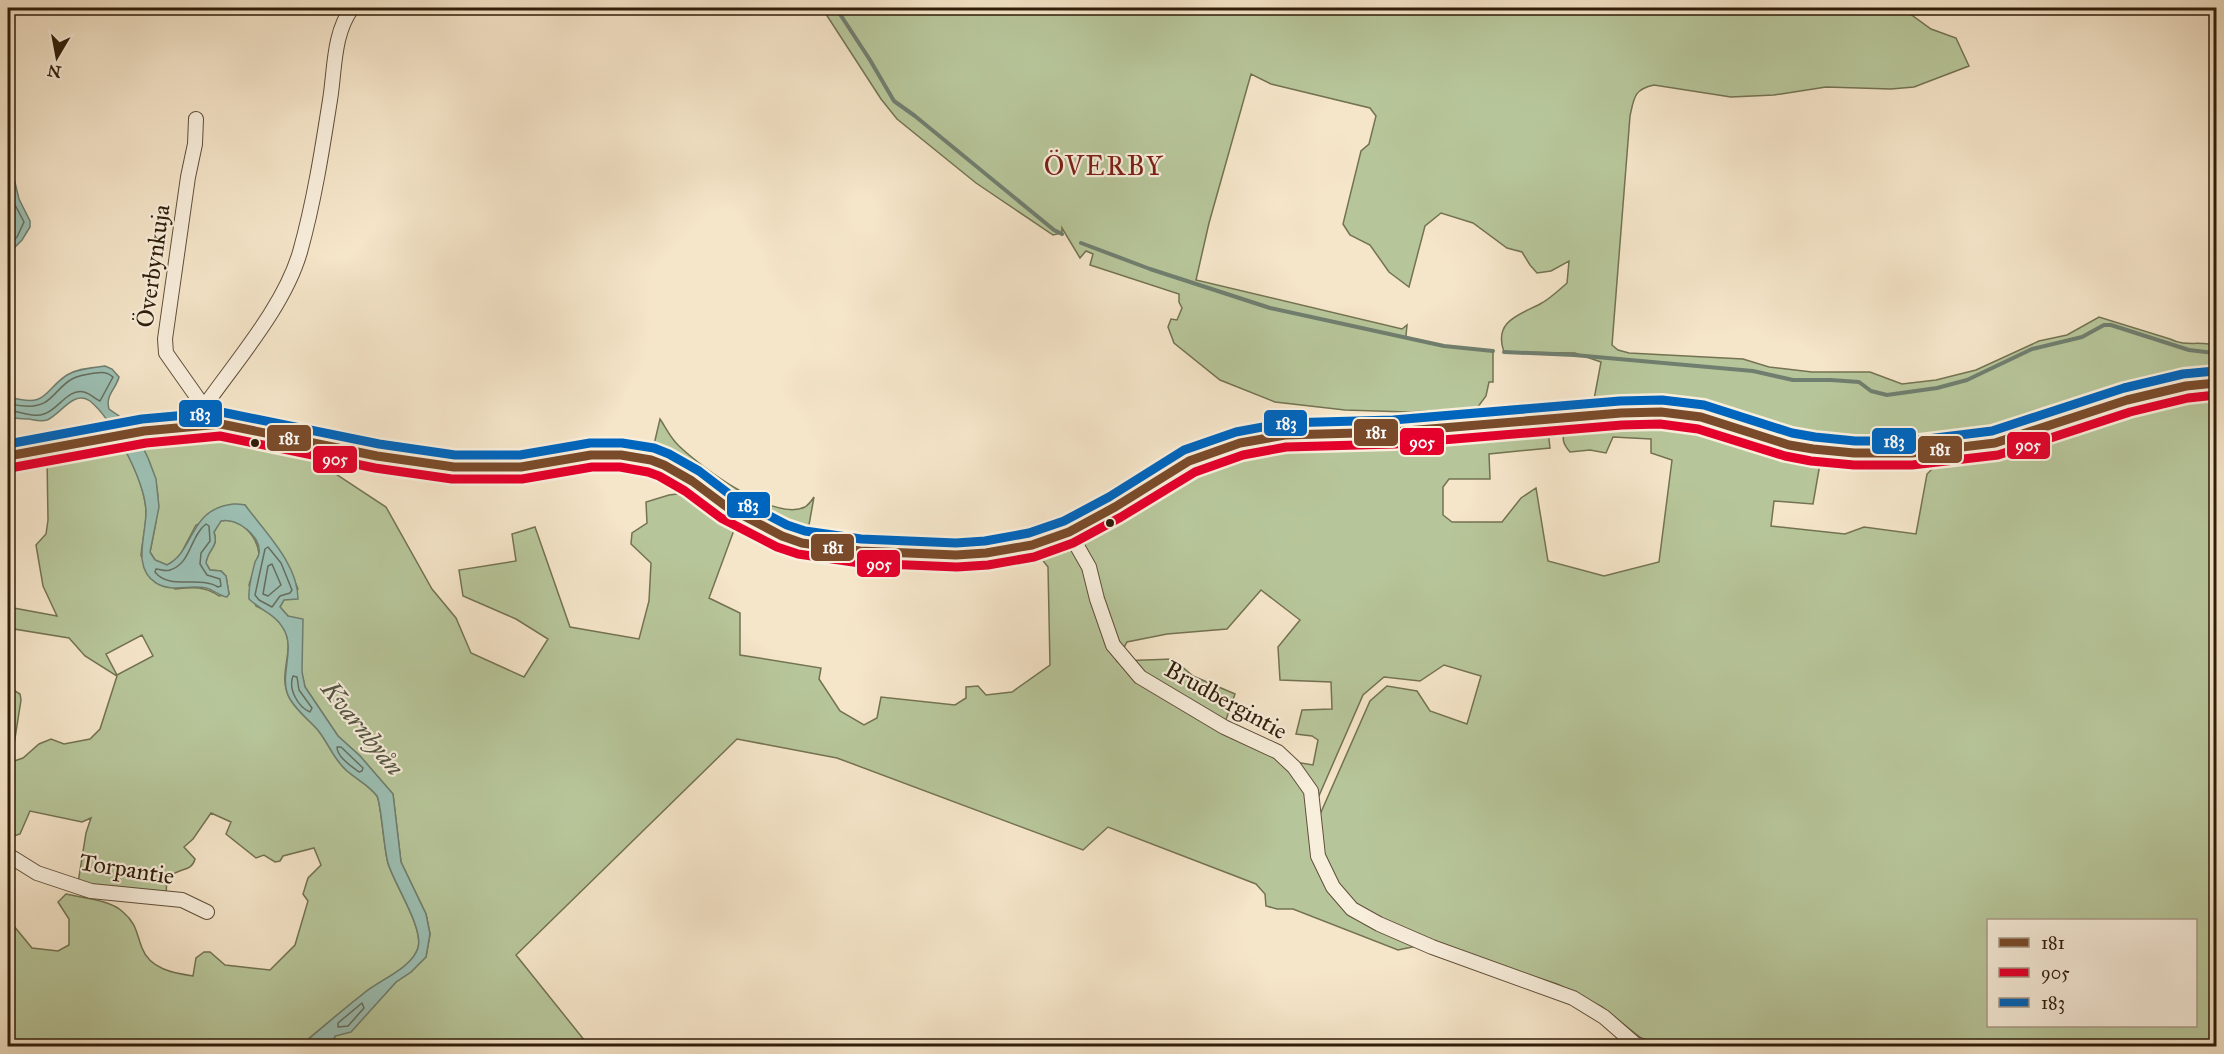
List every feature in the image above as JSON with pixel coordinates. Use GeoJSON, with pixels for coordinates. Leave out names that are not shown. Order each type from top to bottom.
{"type":"FeatureCollection","features":[{"type":"Feature","properties":{"kind":"street"},"geometry":{"type":"LineString","coordinates":[[204,424],[204,407],[265,321],[288,280],[299,254],[317,176],[339,32],[352,8]]}},
{"type":"Feature","properties":{"kind":"street","name":"Överbynkuja"},"geometry":{"type":"LineString","coordinates":[[196,119],[195,144],[188,177],[165,339],[166,353],[204,407]]}},
{"type":"Feature","properties":{"kind":"street"},"geometry":{"type":"LineString","coordinates":[[8,456],[144,431],[221,424],[377,456],[454,467],[521,467],[591,455],[636,457],[663,465],[692,481],[727,507],[782,536],[802,543],[836,549],[906,554],[986,554],[1032,545],[1069,532],[1205,454],[1240,443],[1285,435],[1394,432],[1554,420],[1621,412],[1661,412],[1701,417],[1789,445],[1813,449],[1854,453],[1912,453],[1995,443],[2127,400],[2186,386],[2217,383]]}},
{"type":"Feature","properties":{"kind":"street","name":"Brudbergintie"},"geometry":{"type":"LineString","coordinates":[[1069,532],[1089,567],[1096,599],[1113,645],[1140,677],[1224,727],[1278,752],[1294,767],[1311,791],[1318,856],[1333,887],[1352,909],[1379,924],[1432,947],[1573,998],[1604,1017],[1635,1044],[1642,1047]]}},
{"type":"Feature","properties":{"kind":"street","name":"Torpantie"},"geometry":{"type":"LineString","coordinates":[[8,855],[37,873],[91,891],[182,900],[207,912]]}},
{"type":"Feature","properties":{"kind":"green space"},"geometry":{"type":"Polygon","coordinates":[[[822,8],[1902,8],[1931,29],[1956,38],[1969,66],[1914,87],[1891,89],[1826,87],[1774,95],[1731,97],[1654,85],[1642,89],[1636,95],[1630,116],[1612,345],[1618,350],[1629,353],[1743,359],[1769,367],[1812,372],[1870,372],[1902,384],[1936,380],[1976,370],[2039,341],[2067,335],[2099,317],[2180,342],[2209,344],[2216,351],[2213,363],[2204,372],[2107,394],[2029,422],[1982,435],[1927,442],[1861,445],[1820,443],[1779,436],[1693,406],[1645,403],[1592,410],[1601,362],[1575,353],[1504,352],[1502,341],[1502,333],[1510,320],[1547,300],[1567,283],[1569,261],[1551,271],[1537,273],[1522,252],[1507,248],[1473,223],[1441,213],[1425,226],[1409,287],[1389,272],[1370,245],[1350,235],[1343,224],[1361,151],[1369,144],[1376,116],[1370,108],[1271,84],[1251,74],[1209,223],[1196,280],[1402,329],[1407,325],[1406,336],[1410,339],[1444,346],[1493,351],[1493,382],[1489,382],[1486,396],[1477,408],[1408,412],[1345,410],[1275,402],[1220,380],[1174,343],[1168,327],[1171,319],[1177,320],[1182,308],[1179,294],[1090,265],[1093,254],[1086,251],[1080,258],[1062,228],[1062,233],[1053,235],[976,183],[897,119],[881,99],[822,8]]]}},
{"type":"Feature","properties":{"kind":"green space"},"geometry":{"type":"Polygon","coordinates":[[[2216,393],[2216,1046],[1660,1046],[1646,1042],[1602,1007],[1557,984],[1436,942],[1398,950],[1293,909],[1266,906],[1265,894],[1256,884],[1108,827],[1083,850],[837,758],[737,739],[516,955],[589,1046],[332,1046],[335,1036],[351,1031],[396,982],[411,972],[426,957],[430,934],[426,914],[401,862],[393,794],[360,756],[338,736],[305,687],[288,616],[280,607],[284,600],[298,589],[293,577],[245,505],[196,525],[178,559],[167,565],[155,560],[150,552],[158,496],[153,472],[140,442],[199,434],[259,448],[275,442],[304,448],[319,463],[386,507],[432,589],[456,618],[471,653],[524,677],[548,639],[516,619],[463,596],[459,570],[516,561],[512,534],[535,527],[570,627],[639,639],[649,601],[651,563],[631,544],[632,533],[647,523],[646,502],[669,495],[694,492],[737,522],[709,598],[740,613],[740,655],[821,668],[819,679],[840,711],[864,725],[877,718],[881,697],[955,705],[966,698],[966,687],[978,686],[986,695],[1012,692],[1050,665],[1048,567],[1037,553],[1088,540],[1119,525],[1130,511],[1195,468],[1234,453],[1294,443],[1357,445],[1548,431],[1550,448],[1489,454],[1490,479],[1449,479],[1443,487],[1443,515],[1452,522],[1502,522],[1521,498],[1536,488],[1548,561],[1604,576],[1659,562],[1672,460],[1651,453],[1651,439],[1613,437],[1606,453],[1590,450],[1570,452],[1564,441],[1566,429],[1607,422],[1651,419],[1677,421],[1713,428],[1785,450],[1821,458],[1813,504],[1774,501],[1771,526],[1845,534],[1864,527],[1916,534],[1927,474],[1942,459],[2003,451],[2116,412],[2175,397],[2216,393]],[[1261,590],[1227,629],[1167,634],[1127,642],[1117,661],[1173,659],[1193,676],[1235,694],[1222,731],[1263,749],[1282,762],[1300,785],[1318,819],[1370,701],[1387,686],[1417,691],[1430,711],[1467,724],[1481,676],[1444,665],[1420,681],[1384,677],[1363,695],[1318,798],[1295,762],[1313,765],[1318,740],[1312,736],[1296,734],[1302,710],[1332,709],[1331,682],[1280,680],[1278,647],[1300,620],[1261,590]]]}},
{"type":"Feature","properties":{"kind":"green space"},"geometry":{"type":"Polygon","coordinates":[[[660,419],[674,440],[689,455],[720,478],[757,500],[792,510],[805,507],[814,497],[807,536],[795,533],[730,495],[721,495],[677,462],[652,453],[660,419]]]}},
{"type":"Feature","properties":{"kind":"green space"},"geometry":{"type":"Polygon","coordinates":[[[121,443],[130,458],[145,501],[146,521],[141,556],[175,589],[198,588],[209,590],[219,596],[229,594],[226,576],[221,571],[210,570],[206,563],[214,545],[214,532],[220,521],[227,520],[241,524],[251,534],[259,554],[249,585],[256,606],[274,616],[284,627],[288,639],[286,687],[290,699],[317,729],[341,765],[377,796],[388,863],[417,929],[418,948],[402,969],[370,989],[300,1046],[8,1046],[8,927],[13,925],[32,948],[58,951],[69,945],[69,919],[58,902],[66,894],[104,902],[118,908],[134,925],[146,955],[163,969],[193,976],[196,958],[204,952],[210,952],[225,965],[270,970],[295,945],[308,901],[303,894],[308,878],[321,865],[314,848],[283,856],[280,861],[275,862],[264,855],[256,858],[226,834],[231,822],[211,813],[193,839],[184,847],[195,859],[194,863],[167,878],[166,895],[78,883],[86,833],[91,818],[82,822],[30,811],[20,834],[8,838],[8,763],[23,758],[39,744],[51,739],[64,744],[90,739],[100,729],[117,676],[85,656],[69,638],[8,628],[8,607],[57,616],[43,586],[36,545],[46,534],[48,520],[47,458],[121,443]],[[142,635],[106,654],[117,675],[153,656],[142,635]]]}},
{"type":"Feature","properties":{"kind":"green space"},"geometry":{"type":"Polygon","coordinates":[[[15,691],[20,694],[21,700],[13,751],[8,753],[8,697],[15,691]]]}},
{"type":"Feature","properties":{"kind":"water"},"geometry":{"type":"Polygon","coordinates":[[[8,154],[19,199],[30,221],[30,227],[22,240],[8,254],[8,154]]]}},
{"type":"Feature","properties":{"kind":"water"},"geometry":{"type":"Polygon","coordinates":[[[105,366],[112,369],[119,377],[108,400],[109,409],[132,425],[156,479],[159,507],[150,552],[155,560],[167,565],[175,559],[182,552],[197,526],[212,511],[223,506],[245,505],[279,549],[293,573],[298,599],[284,600],[280,607],[288,616],[303,619],[302,672],[305,687],[338,736],[360,756],[393,794],[401,862],[426,914],[430,934],[426,957],[411,972],[396,982],[351,1032],[335,1036],[332,1046],[300,1046],[370,989],[402,968],[418,948],[417,929],[388,863],[377,796],[341,765],[317,729],[290,699],[285,682],[287,636],[276,619],[249,599],[250,580],[259,556],[259,547],[253,535],[241,525],[227,521],[221,521],[214,532],[214,545],[206,563],[210,570],[221,571],[226,576],[229,594],[227,597],[206,588],[162,586],[148,576],[142,559],[146,510],[140,483],[126,451],[99,410],[90,401],[78,398],[45,421],[15,418],[8,414],[8,388],[13,398],[39,399],[71,373],[105,366]]]}},
{"type":"Feature","properties":{"kind":"waterway"},"geometry":{"type":"LineString","coordinates":[[836,8],[894,101],[1054,230],[1062,234]]}},
{"type":"Feature","properties":{"kind":"waterway"},"geometry":{"type":"LineString","coordinates":[[1081,243],[1150,269],[1270,308],[1444,346],[1493,351]]}},
{"type":"Feature","properties":{"kind":"waterway"},"geometry":{"type":"LineString","coordinates":[[1504,352],[1574,355],[1753,371],[1793,380],[1859,382],[1871,391],[1887,395],[1937,388],[1967,380],[2032,349],[2082,337],[2104,325],[2111,325],[2189,350],[2214,353]]}},
{"type":"Feature","properties":{"kind":"transit line","name":"183"},"geometry":{"type":"LineString","coordinates":[[8,444],[142,419],[221,412],[379,444],[455,455],[520,455],[590,443],[622,443],[654,448],[669,454],[699,471],[733,497],[787,525],[805,531],[861,539],[956,543],[985,541],[1029,533],[1064,521],[1109,497],[1184,450],[1236,432],[1284,423],[1393,420],[1620,401],[1662,400],[1704,405],[1792,433],[1815,437],[1855,441],[1911,441],[1992,431],[2124,388],[2183,374],[2215,371]]}},
{"type":"Feature","properties":{"kind":"transit line","name":"181"},"geometry":{"type":"LineString","coordinates":[[8,456],[144,431],[221,424],[377,456],[454,467],[521,467],[591,455],[621,455],[651,460],[664,465],[692,481],[727,507],[782,536],[802,543],[860,551],[956,555],[986,553],[1032,545],[1069,532],[1115,507],[1189,461],[1240,443],[1285,435],[1394,432],[1621,413],[1661,412],[1701,417],[1789,445],[1813,449],[1854,453],[1912,453],[1995,443],[2127,400],[2186,386],[2216,383]]}},
{"type":"Feature","properties":{"kind":"transit line","name":"905"},"geometry":{"type":"LineString","coordinates":[[10,468],[146,443],[220,436],[375,468],[452,479],[522,479],[592,467],[620,467],[659,476],[685,491],[721,518],[777,547],[798,554],[860,563],[957,567],[988,565],[1034,557],[1073,543],[1195,472],[1243,455],[1286,447],[1395,444],[1622,425],[1660,424],[1698,429],[1785,456],[1811,461],[1854,465],[1912,465],[1998,455],[2130,412],[2188,398],[2216,395]]}},
{"type":"Feature","properties":{"kind":"district","name":"ÖVERBY"},"geometry":{"type":"Point","coordinates":[1104,166]}},
{"type":"Feature","properties":{"kind":"water label","name":"Kvarnbyån"},"geometry":{"type":"Point","coordinates":[363,728]}}]}
